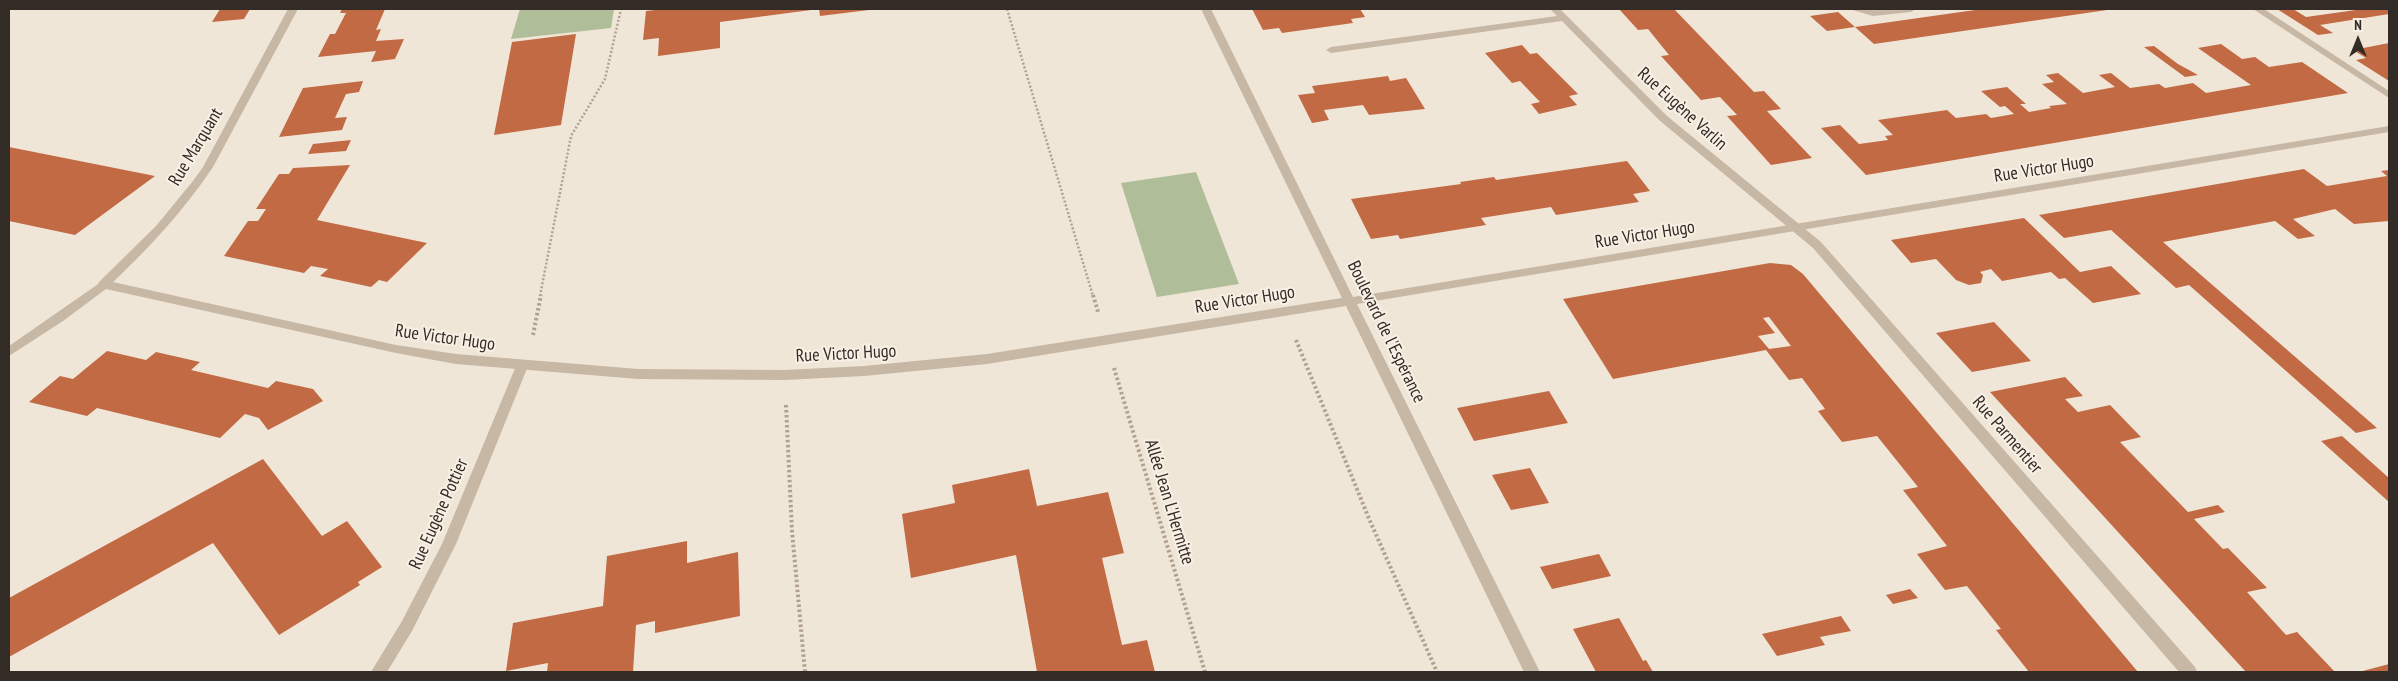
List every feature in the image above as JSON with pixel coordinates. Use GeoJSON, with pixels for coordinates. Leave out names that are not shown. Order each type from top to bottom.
{"type":"FeatureCollection","features":[{"type":"Feature","properties":{"kind":"street","name":"Rue Marquant"},"geometry":{"type":"LineString","coordinates":[[9,352],[104,284],[163,227],[192,192],[293,9]]}},
{"type":"Feature","properties":{"kind":"street","name":"Boulevard de l'Espérance"},"geometry":{"type":"LineString","coordinates":[[1206,9],[1532,672]]}},
{"type":"Feature","properties":{"kind":"street","name":"Rue Eugène Varlin"},"geometry":{"type":"LineString","coordinates":[[1554,9],[1663,118],[1794,228]]}},
{"type":"Feature","properties":{"kind":"street"},"geometry":{"type":"LineString","coordinates":[[1854,9],[1873,13],[1911,9]]}},
{"type":"Feature","properties":{"kind":"street"},"geometry":{"type":"LineString","coordinates":[[2258,9],[2389,95]]}},
{"type":"Feature","properties":{"kind":"street"},"geometry":{"type":"LineString","coordinates":[[1331,50],[1563,18]]}},
{"type":"Feature","properties":{"kind":"street","name":"Rue Victor Hugo"},"geometry":{"type":"LineString","coordinates":[[104,284],[426,355],[522,366],[638,374],[785,375],[944,365],[1285,312],[2389,129]]}},
{"type":"Feature","properties":{"kind":"street","name":"Rue Parmentier"},"geometry":{"type":"LineString","coordinates":[[1794,228],[1822,251],[2189,672]]}},
{"type":"Feature","properties":{"kind":"street","name":"Rue Eugène Pottier"},"geometry":{"type":"LineString","coordinates":[[379,672],[407,626],[449,544],[522,366]]}},
{"type":"Feature","properties":{"kind":"path"},"geometry":{"type":"LineString","coordinates":[[522,366],[533,338],[571,136],[584,111],[605,80],[621,9]]}},
{"type":"Feature","properties":{"kind":"path","name":"Allée Jean L'Hermitte"},"geometry":{"type":"LineString","coordinates":[[1007,9],[1205,672]]}},
{"type":"Feature","properties":{"kind":"path"},"geometry":{"type":"LineString","coordinates":[[1285,312],[1370,522],[1437,672]]}},
{"type":"Feature","properties":{"kind":"path"},"geometry":{"type":"LineString","coordinates":[[785,375],[792,531],[805,672]]}},
{"type":"Feature","properties":{"kind":"green space"},"geometry":{"type":"Polygon","coordinates":[[[520,9],[614,9],[611,28],[511,39],[520,9]]]}},
{"type":"Feature","properties":{"kind":"green space"},"geometry":{"type":"Polygon","coordinates":[[[1196,172],[1239,284],[1157,297],[1121,183],[1196,172]]]}},
{"type":"Feature","properties":{"kind":"building"},"geometry":{"type":"Polygon","coordinates":[[[220,9],[250,9],[244,19],[212,22],[220,9]]]}},
{"type":"Feature","properties":{"kind":"building"},"geometry":{"type":"Polygon","coordinates":[[[342,9],[385,9],[376,30],[381,29],[376,41],[404,39],[395,59],[371,62],[376,51],[318,57],[330,34],[335,34],[346,13],[340,13],[342,9]]]}},
{"type":"Feature","properties":{"kind":"building"},"geometry":{"type":"Polygon","coordinates":[[[664,9],[811,10],[720,22],[720,48],[658,56],[659,38],[643,40],[646,11],[664,9]]]}},
{"type":"Feature","properties":{"kind":"building"},"geometry":{"type":"Polygon","coordinates":[[[819,9],[869,9],[869,10],[820,16],[819,9]]]}},
{"type":"Feature","properties":{"kind":"building"},"geometry":{"type":"Polygon","coordinates":[[[1252,9],[1360,9],[1365,17],[1351,19],[1353,23],[1282,33],[1279,28],[1263,30],[1252,9]]]}},
{"type":"Feature","properties":{"kind":"building"},"geometry":{"type":"Polygon","coordinates":[[[1619,9],[1674,9],[1754,92],[1764,91],[1781,109],[1767,111],[1812,158],[1771,165],[1727,116],[1737,115],[1720,97],[1701,100],[1661,56],[1669,55],[1648,29],[1638,30],[1619,9]]]}},
{"type":"Feature","properties":{"kind":"building"},"geometry":{"type":"Polygon","coordinates":[[[1982,9],[2107,10],[1874,44],[1855,27],[1982,9]]]}},
{"type":"Feature","properties":{"kind":"building"},"geometry":{"type":"Polygon","coordinates":[[[2277,9],[2293,9],[2306,17],[2363,9],[2389,9],[2389,14],[2320,25],[2333,33],[2318,35],[2277,9]]]}},
{"type":"Feature","properties":{"kind":"building"},"geometry":{"type":"Polygon","coordinates":[[[1838,12],[1855,27],[1827,31],[1810,16],[1838,12]]]}},
{"type":"Feature","properties":{"kind":"building"},"geometry":{"type":"Polygon","coordinates":[[[576,34],[561,125],[494,135],[512,42],[576,34]]]}},
{"type":"Feature","properties":{"kind":"building"},"geometry":{"type":"Polygon","coordinates":[[[2389,43],[2389,81],[2356,60],[2366,58],[2353,50],[2389,43]]]}},
{"type":"Feature","properties":{"kind":"building"},"geometry":{"type":"Polygon","coordinates":[[[2221,44],[2242,59],[2255,57],[2269,67],[2302,62],[2348,93],[1866,175],[1821,128],[1840,125],[1859,144],[1888,140],[1885,136],[1893,135],[1878,120],[1947,110],[1956,118],[1986,114],[1991,118],[2014,114],[2005,106],[2000,107],[1981,91],[2007,87],[2026,104],[2020,104],[2029,112],[2051,108],[2049,106],[2067,104],[2042,84],[2054,82],[2046,75],[2058,73],[2083,93],[2115,87],[2099,75],[2111,73],[2130,88],[2159,84],[2165,88],[2193,83],[2206,93],[2251,85],[2198,48],[2221,44]]]}},
{"type":"Feature","properties":{"kind":"building"},"geometry":{"type":"Polygon","coordinates":[[[1522,45],[1530,54],[1537,53],[1578,94],[1569,96],[1577,105],[1539,114],[1531,104],[1540,102],[1520,81],[1512,83],[1485,53],[1522,45]]]}},
{"type":"Feature","properties":{"kind":"building"},"geometry":{"type":"Polygon","coordinates":[[[2154,46],[2178,64],[2198,75],[2185,77],[2144,47],[2154,46]]]}},
{"type":"Feature","properties":{"kind":"building"},"geometry":{"type":"Polygon","coordinates":[[[1388,76],[1390,81],[1406,78],[1425,109],[1369,115],[1363,105],[1324,110],[1329,120],[1312,123],[1298,95],[1315,93],[1312,86],[1388,76]]]}},
{"type":"Feature","properties":{"kind":"building"},"geometry":{"type":"Polygon","coordinates":[[[363,81],[359,92],[346,94],[335,118],[347,117],[342,130],[279,137],[303,88],[363,81]]]}},
{"type":"Feature","properties":{"kind":"building"},"geometry":{"type":"Polygon","coordinates":[[[351,140],[346,151],[308,154],[313,144],[351,140]]]}},
{"type":"Feature","properties":{"kind":"building"},"geometry":{"type":"Polygon","coordinates":[[[9,147],[155,176],[75,235],[9,221],[9,147]]]}},
{"type":"Feature","properties":{"kind":"building"},"geometry":{"type":"Polygon","coordinates":[[[1627,161],[1650,191],[1633,194],[1639,202],[1556,215],[1551,207],[1481,218],[1486,225],[1400,239],[1398,235],[1371,239],[1351,199],[1461,184],[1460,182],[1494,177],[1496,180],[1627,161]]]}},
{"type":"Feature","properties":{"kind":"building"},"geometry":{"type":"Polygon","coordinates":[[[350,165],[317,220],[427,243],[387,282],[379,280],[371,287],[320,276],[328,269],[311,266],[304,273],[224,256],[248,221],[258,221],[266,209],[256,209],[279,174],[289,174],[293,168],[350,165]]]}},
{"type":"Feature","properties":{"kind":"building"},"geometry":{"type":"Polygon","coordinates":[[[2304,169],[2327,186],[2387,176],[2381,171],[2389,170],[2389,221],[2354,224],[2335,209],[2293,219],[2315,236],[2298,239],[2275,221],[2163,242],[2377,428],[2356,433],[2189,285],[2176,288],[2111,230],[2064,238],[2039,215],[2304,169]]]}},
{"type":"Feature","properties":{"kind":"building"},"geometry":{"type":"Polygon","coordinates":[[[2024,218],[2080,272],[2111,266],[2141,294],[2093,303],[2065,278],[2059,279],[2051,272],[2002,281],[1991,269],[1980,272],[1983,275],[1981,283],[1969,285],[1956,280],[1936,259],[1911,263],[1891,240],[2024,218]]]}},
{"type":"Feature","properties":{"kind":"building"},"geometry":{"type":"Polygon","coordinates":[[[1770,263],[1791,265],[1803,274],[2138,672],[2029,672],[1996,630],[2001,629],[1967,586],[1945,590],[1917,554],[1947,546],[1903,490],[1918,487],[1877,436],[1842,442],[1818,411],[1825,409],[1802,378],[1789,380],[1766,350],[1613,379],[1563,299],[1770,263]],[[1769,317],[1763,318],[1775,333],[1758,336],[1769,349],[1791,346],[1769,317]]]}},
{"type":"Feature","properties":{"kind":"building"},"geometry":{"type":"Polygon","coordinates":[[[1994,322],[2031,361],[1972,372],[1936,333],[1994,322]]]}},
{"type":"Feature","properties":{"kind":"building"},"geometry":{"type":"Polygon","coordinates":[[[107,351],[146,360],[156,352],[200,362],[191,370],[268,388],[276,381],[313,389],[323,401],[268,430],[259,418],[245,414],[220,438],[97,408],[87,416],[29,402],[60,376],[73,379],[107,351]]]}},
{"type":"Feature","properties":{"kind":"building"},"geometry":{"type":"Polygon","coordinates":[[[2065,377],[2083,396],[2065,399],[2078,412],[2110,405],[2141,437],[2120,442],[2188,512],[2218,505],[2225,512],[2194,519],[2223,549],[2228,548],[2267,588],[2247,592],[2286,635],[2297,632],[2335,672],[2246,672],[1990,392],[2065,377]]]}},
{"type":"Feature","properties":{"kind":"building"},"geometry":{"type":"Polygon","coordinates":[[[1549,391],[1568,423],[1474,441],[1457,408],[1549,391]]]}},
{"type":"Feature","properties":{"kind":"building"},"geometry":{"type":"Polygon","coordinates":[[[2342,436],[2389,478],[2389,502],[2321,441],[2342,436]]]}},
{"type":"Feature","properties":{"kind":"building"},"geometry":{"type":"Polygon","coordinates":[[[263,459],[322,536],[347,521],[382,567],[358,582],[360,585],[279,635],[213,543],[9,657],[9,598],[263,459]]]}},
{"type":"Feature","properties":{"kind":"building"},"geometry":{"type":"Polygon","coordinates":[[[1530,468],[1549,503],[1511,510],[1492,475],[1530,468]]]}},
{"type":"Feature","properties":{"kind":"building"},"geometry":{"type":"Polygon","coordinates":[[[1029,469],[1037,506],[1108,492],[1124,553],[1102,558],[1122,645],[1147,640],[1155,672],[1037,672],[1016,555],[911,578],[902,514],[955,503],[952,485],[1029,469]]]}},
{"type":"Feature","properties":{"kind":"building"},"geometry":{"type":"Polygon","coordinates":[[[687,541],[687,563],[738,552],[740,616],[655,633],[655,621],[636,625],[633,672],[547,672],[548,663],[506,671],[513,623],[603,606],[607,556],[687,541]]]}},
{"type":"Feature","properties":{"kind":"building"},"geometry":{"type":"Polygon","coordinates":[[[1599,554],[1611,576],[1552,589],[1540,567],[1599,554]]]}},
{"type":"Feature","properties":{"kind":"building"},"geometry":{"type":"Polygon","coordinates":[[[1910,589],[1918,598],[1893,604],[1886,595],[1910,589]]]}},
{"type":"Feature","properties":{"kind":"building"},"geometry":{"type":"Polygon","coordinates":[[[1841,616],[1851,631],[1820,637],[1825,645],[1777,656],[1762,634],[1841,616]]]}},
{"type":"Feature","properties":{"kind":"building"},"geometry":{"type":"Polygon","coordinates":[[[1619,618],[1643,661],[1646,660],[1653,672],[1596,672],[1573,629],[1619,618]]]}},
{"type":"Feature","properties":{"kind":"building"},"geometry":{"type":"Polygon","coordinates":[[[2389,664],[2389,672],[2359,672],[2389,664]]]}}]}
